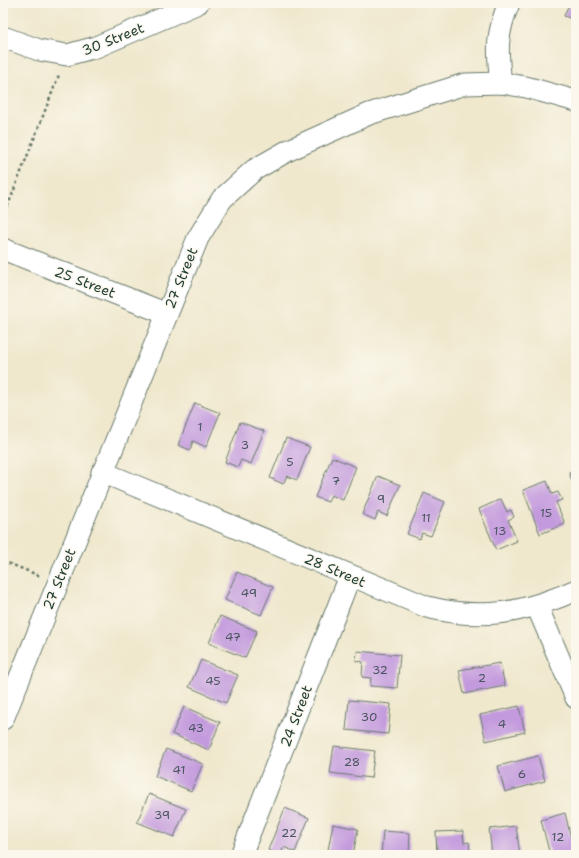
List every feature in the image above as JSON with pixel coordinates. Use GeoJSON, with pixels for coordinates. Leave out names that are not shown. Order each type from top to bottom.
{"type":"FeatureCollection","features":[{"type":"Feature","properties":{"kind":"street","name":"30 Street"},"geometry":{"type":"LineString","coordinates":[[3,38],[39,50],[67,55],[96,47],[198,3]]}},
{"type":"Feature","properties":{"kind":"street"},"geometry":{"type":"LineString","coordinates":[[501,84],[498,37],[509,3]]}},
{"type":"Feature","properties":{"kind":"street","name":"27 Street"},"geometry":{"type":"LineString","coordinates":[[3,719],[198,238],[222,199],[254,170],[289,150],[369,114],[465,84],[501,84],[526,87],[576,101]]}},
{"type":"Feature","properties":{"kind":"street","name":"25 Street"},"geometry":{"type":"LineString","coordinates":[[3,250],[166,314]]}},
{"type":"Feature","properties":{"kind":"street","name":"28 Street"},"geometry":{"type":"LineString","coordinates":[[102,472],[408,600],[447,612],[471,615],[494,615],[537,606],[576,590]]}},
{"type":"Feature","properties":{"kind":"street","name":"24 Street"},"geometry":{"type":"LineString","coordinates":[[241,855],[350,576]]}},
{"type":"Feature","properties":{"kind":"street"},"geometry":{"type":"LineString","coordinates":[[537,606],[576,698]]}},
{"type":"Feature","properties":{"kind":"path"},"geometry":{"type":"LineString","coordinates":[[3,218],[67,55]]}},
{"type":"Feature","properties":{"kind":"path"},"geometry":{"type":"LineString","coordinates":[[3,561],[58,583]]}},
{"type":"Feature","properties":{"kind":"building"},"geometry":{"type":"Polygon","coordinates":[[[566,3],[576,3],[576,20],[564,16],[569,4],[566,3]]]}},
{"type":"Feature","properties":{"kind":"building"},"geometry":{"type":"Polygon","coordinates":[[[195,403],[220,413],[206,447],[193,441],[190,450],[178,445],[195,403]]]}},
{"type":"Feature","properties":{"kind":"building"},"geometry":{"type":"Polygon","coordinates":[[[240,422],[264,431],[251,464],[241,460],[238,467],[225,462],[240,422]]]}},
{"type":"Feature","properties":{"kind":"building"},"geometry":{"type":"Polygon","coordinates":[[[286,438],[310,447],[297,480],[287,476],[283,484],[270,478],[286,438]]]}},
{"type":"Feature","properties":{"kind":"building"},"geometry":{"type":"Polygon","coordinates":[[[332,457],[356,467],[343,500],[331,495],[328,502],[315,497],[332,457]]]}},
{"type":"Feature","properties":{"kind":"building"},"geometry":{"type":"Polygon","coordinates":[[[576,471],[576,491],[569,473],[576,471]]]}},
{"type":"Feature","properties":{"kind":"building"},"geometry":{"type":"Polygon","coordinates":[[[378,476],[400,485],[387,516],[378,512],[375,520],[362,514],[378,476]]]}},
{"type":"Feature","properties":{"kind":"building"},"geometry":{"type":"Polygon","coordinates":[[[547,481],[552,494],[558,492],[562,500],[556,502],[565,524],[540,534],[523,490],[547,481]]]}},
{"type":"Feature","properties":{"kind":"building"},"geometry":{"type":"Polygon","coordinates":[[[424,493],[445,502],[431,536],[422,533],[420,539],[407,534],[424,493]]]}},
{"type":"Feature","properties":{"kind":"building"},"geometry":{"type":"Polygon","coordinates":[[[501,499],[507,512],[511,510],[514,517],[508,520],[517,541],[496,550],[479,509],[501,499]]]}},
{"type":"Feature","properties":{"kind":"building"},"geometry":{"type":"Polygon","coordinates":[[[237,572],[273,587],[261,615],[225,600],[237,572]]]}},
{"type":"Feature","properties":{"kind":"building"},"geometry":{"type":"Polygon","coordinates":[[[220,616],[257,631],[245,658],[209,643],[220,616]]]}},
{"type":"Feature","properties":{"kind":"building"},"geometry":{"type":"Polygon","coordinates":[[[357,651],[400,655],[397,688],[370,686],[371,678],[362,677],[363,662],[356,661],[357,651]]]}},
{"type":"Feature","properties":{"kind":"building"},"geometry":{"type":"Polygon","coordinates":[[[201,660],[238,675],[226,703],[189,687],[201,660]]]}},
{"type":"Feature","properties":{"kind":"building"},"geometry":{"type":"Polygon","coordinates":[[[500,663],[505,686],[464,694],[459,670],[500,663]]]}},
{"type":"Feature","properties":{"kind":"building"},"geometry":{"type":"Polygon","coordinates":[[[349,700],[391,704],[388,734],[346,730],[349,700]]]}},
{"type":"Feature","properties":{"kind":"building"},"geometry":{"type":"Polygon","coordinates":[[[519,706],[525,732],[486,741],[480,715],[519,706]]]}},
{"type":"Feature","properties":{"kind":"building"},"geometry":{"type":"Polygon","coordinates":[[[184,707],[220,722],[209,750],[172,734],[184,707]]]}},
{"type":"Feature","properties":{"kind":"building"},"geometry":{"type":"Polygon","coordinates":[[[334,746],[375,751],[371,778],[330,773],[334,746]]]}},
{"type":"Feature","properties":{"kind":"building"},"geometry":{"type":"Polygon","coordinates":[[[166,749],[203,764],[191,791],[155,776],[166,749]]]}},
{"type":"Feature","properties":{"kind":"building"},"geometry":{"type":"Polygon","coordinates":[[[538,756],[545,781],[505,792],[498,766],[538,756]]]}},
{"type":"Feature","properties":{"kind":"building"},"geometry":{"type":"Polygon","coordinates":[[[149,794],[186,809],[174,837],[137,822],[149,794]]]}},
{"type":"Feature","properties":{"kind":"building"},"geometry":{"type":"Polygon","coordinates":[[[285,808],[309,818],[295,852],[284,847],[280,855],[268,850],[285,808]]]}},
{"type":"Feature","properties":{"kind":"building"},"geometry":{"type":"Polygon","coordinates":[[[565,813],[575,855],[550,855],[541,820],[565,813]]]}},
{"type":"Feature","properties":{"kind":"building"},"geometry":{"type":"Polygon","coordinates":[[[333,824],[358,829],[353,855],[327,855],[333,824]]]}},
{"type":"Feature","properties":{"kind":"building"},"geometry":{"type":"Polygon","coordinates":[[[516,826],[520,855],[492,855],[489,829],[516,826]]]}},
{"type":"Feature","properties":{"kind":"building"},"geometry":{"type":"Polygon","coordinates":[[[383,831],[410,833],[409,855],[381,855],[383,831]]]}},
{"type":"Feature","properties":{"kind":"building"},"geometry":{"type":"Polygon","coordinates":[[[463,831],[464,843],[469,842],[470,851],[461,851],[461,855],[437,855],[436,832],[463,831]]]}}]}
